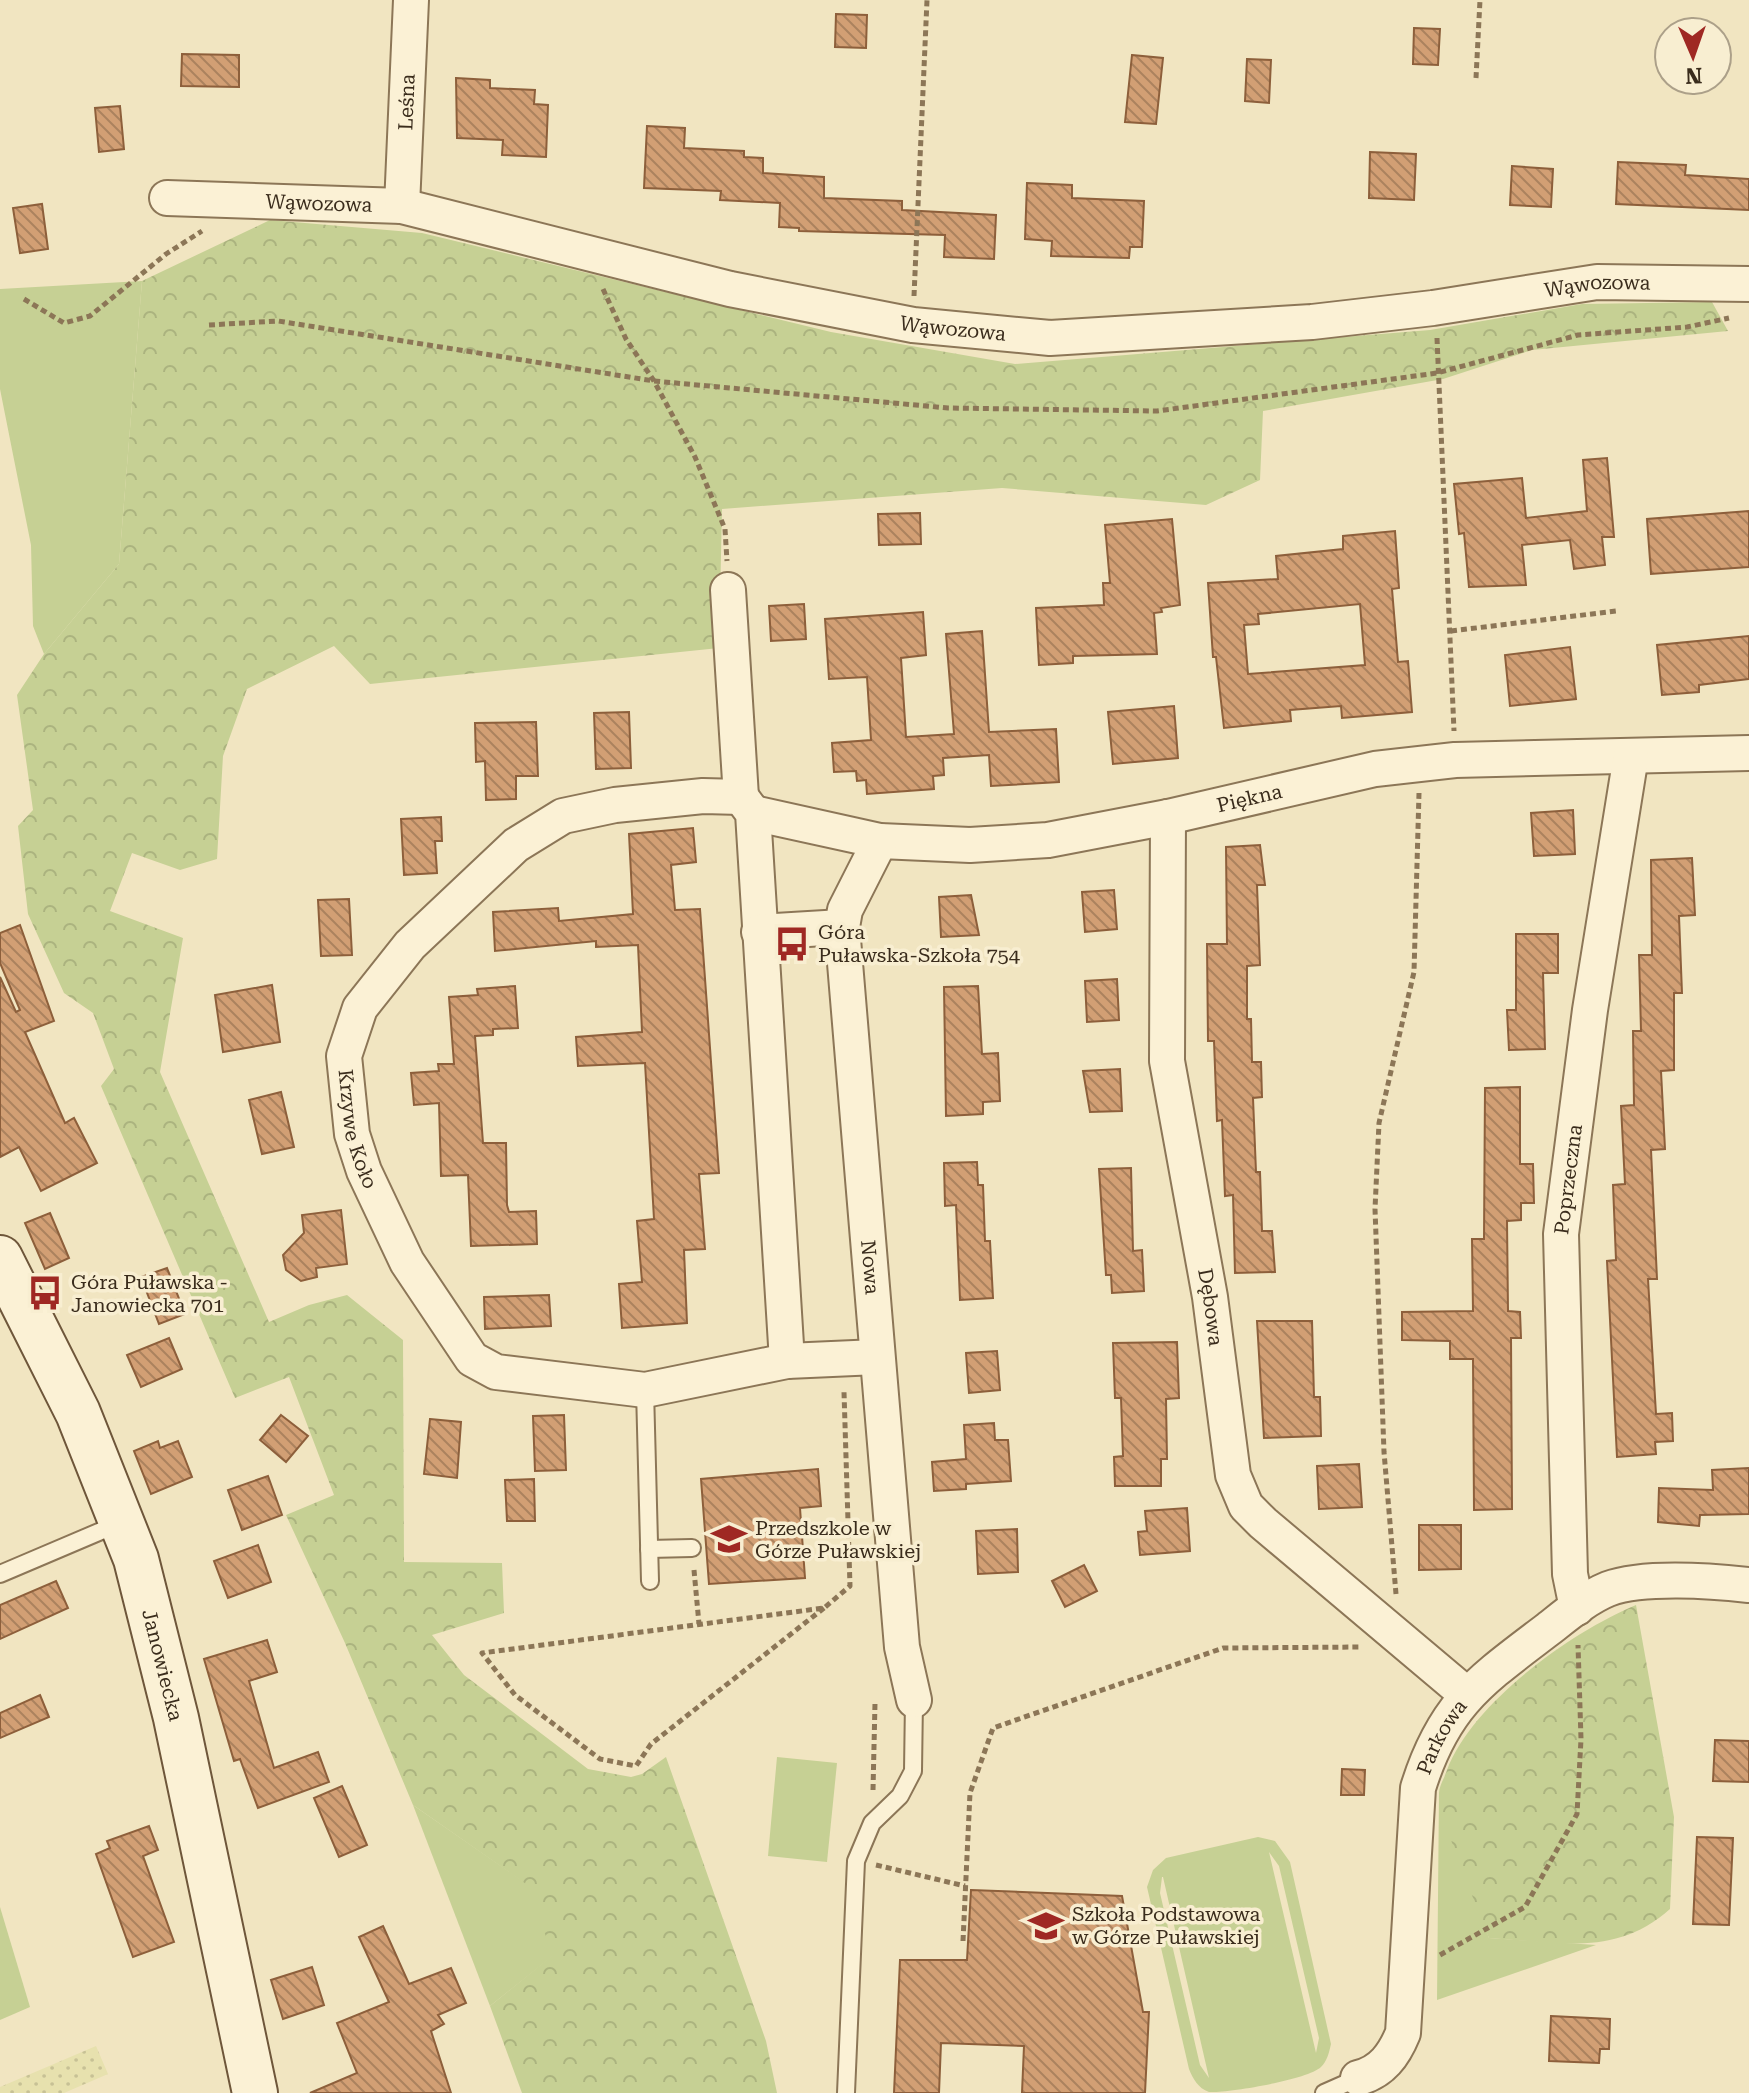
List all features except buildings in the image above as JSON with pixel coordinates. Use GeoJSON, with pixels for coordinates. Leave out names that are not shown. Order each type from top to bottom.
{"type":"FeatureCollection","features":[{"type":"Feature","properties":{"kind":"street","name":"Leśna"},"geometry":{"type":"LineString","coordinates":[[402,206],[411,0]]}},
{"type":"Feature","properties":{"kind":"street","name":"Wąwozowa"},"geometry":{"type":"LineString","coordinates":[[167,198],[402,206],[730,289],[913,325],[1004,335],[1099,337],[1312,322],[1433,308],[1597,282],[1749,284]]}},
{"type":"Feature","properties":{"kind":"street"},"geometry":{"type":"LineString","coordinates":[[728,590],[759,932],[787,1361]]}},
{"type":"Feature","properties":{"kind":"street","name":"Piękna"},"geometry":{"type":"LineString","coordinates":[[747,805],[880,841],[970,845],[1048,840],[1168,817],[1375,769],[1455,760],[1749,753]]}},
{"type":"Feature","properties":{"kind":"street","name":"Poprzeczna"},"geometry":{"type":"LineString","coordinates":[[1577,1608],[1570,1574],[1561,1234],[1590,1010],[1631,756]]}},
{"type":"Feature","properties":{"kind":"street","name":"Krzywe Koło"},"geometry":{"type":"LineString","coordinates":[[747,805],[703,796],[615,805],[563,816],[516,845],[410,945],[360,1008],[344,1056],[352,1134],[364,1171],[407,1262],[472,1359],[496,1372],[645,1390],[787,1361],[877,1357]]}},
{"type":"Feature","properties":{"kind":"street","name":"Dębowa"},"geometry":{"type":"LineString","coordinates":[[1168,817],[1167,1061],[1210,1297],[1233,1475],[1246,1506],[1263,1523],[1466,1694]]}},
{"type":"Feature","properties":{"kind":"street","name":"Nowa"},"geometry":{"type":"LineString","coordinates":[[880,841],[845,910],[842,927],[902,1647],[914,1700]]}},
{"type":"Feature","properties":{"kind":"street"},"geometry":{"type":"LineString","coordinates":[[759,932],[842,927]]}},
{"type":"Feature","properties":{"kind":"street","name":"Janowiecka"},"geometry":{"type":"LineString","coordinates":[[0,1258],[78,1413],[122,1522],[163,1660],[255,2093]]}},
{"type":"Feature","properties":{"kind":"street","name":"Parkowa"},"geometry":{"type":"LineString","coordinates":[[1358,2078],[1370,2075],[1394,2054],[1403,2033],[1418,1788],[1435,1744],[1466,1694],[1577,1608],[1607,1590],[1632,1584],[1749,1585]]}},
{"type":"Feature","properties":{"kind":"lane"},"geometry":{"type":"LineString","coordinates":[[645,1390],[650,1581]]}},
{"type":"Feature","properties":{"kind":"lane"},"geometry":{"type":"LineString","coordinates":[[0,1574],[122,1522]]}},
{"type":"Feature","properties":{"kind":"lane"},"geometry":{"type":"LineString","coordinates":[[649,1549],[692,1548]]}},
{"type":"Feature","properties":{"kind":"lane"},"geometry":{"type":"LineString","coordinates":[[846,2093],[856,1861],[872,1823],[900,1796],[913,1771],[914,1700]]}},
{"type":"Feature","properties":{"kind":"lane"},"geometry":{"type":"LineString","coordinates":[[1324,2093],[1358,2078]]}},
{"type":"Feature","properties":{"kind":"path"},"geometry":{"type":"LineString","coordinates":[[913,325],[927,0]]}},
{"type":"Feature","properties":{"kind":"path"},"geometry":{"type":"LineString","coordinates":[[1476,78],[1480,0]]}},
{"type":"Feature","properties":{"kind":"path"},"geometry":{"type":"LineString","coordinates":[[24,299],[64,323],[90,316],[166,254],[252,199]]}},
{"type":"Feature","properties":{"kind":"path"},"geometry":{"type":"LineString","coordinates":[[597,275],[626,339],[654,381],[695,457],[725,529]]}},
{"type":"Feature","properties":{"kind":"path"},"geometry":{"type":"LineString","coordinates":[[209,325],[278,321],[654,381],[948,408],[1157,411],[1437,373],[1578,335],[1687,327],[1734,317]]}},
{"type":"Feature","properties":{"kind":"path"},"geometry":{"type":"LineString","coordinates":[[1437,327],[1455,760]]}},
{"type":"Feature","properties":{"kind":"path"},"geometry":{"type":"LineString","coordinates":[[1451,631],[1616,611]]}},
{"type":"Feature","properties":{"kind":"path"},"geometry":{"type":"LineString","coordinates":[[963,1941],[970,1793],[993,1728],[1223,1648],[1381,1647],[1402,1638],[1384,1452],[1375,1209],[1379,1123],[1414,972],[1419,764]]}},
{"type":"Feature","properties":{"kind":"path"},"geometry":{"type":"LineString","coordinates":[[824,1608],[482,1653],[515,1695],[600,1759],[636,1766],[651,1744],[824,1608],[850,1586],[844,1392]]}},
{"type":"Feature","properties":{"kind":"path"},"geometry":{"type":"LineString","coordinates":[[692,1548],[699,1624]]}},
{"type":"Feature","properties":{"kind":"path"},"geometry":{"type":"LineString","coordinates":[[1438,1956],[1525,1907],[1577,1814],[1581,1739],[1577,1608]]}},
{"type":"Feature","properties":{"kind":"shaded area"},"geometry":{"type":"Polygon","coordinates":[[[96,2046],[108,2074],[64,2093],[0,2093],[0,2087],[96,2046]]]}},
{"type":"Feature","properties":{"kind":"green space"},"geometry":{"type":"Polygon","coordinates":[[[270,220],[422,233],[831,332],[1015,364],[1430,330],[1582,304],[1712,302],[1728,331],[1532,350],[1443,379],[1263,411],[1260,480],[1206,505],[1002,488],[722,509],[719,648],[370,684],[334,646],[247,689],[223,756],[217,859],[180,870],[132,853],[110,911],[183,938],[160,1072],[269,1322],[309,1305],[347,1295],[403,1340],[404,1562],[502,1563],[504,1613],[432,1635],[464,1675],[588,1769],[631,1777],[642,1774],[666,1757],[766,2041],[777,2093],[522,2093],[490,2006],[553,1955],[526,1884],[413,1805],[345,1643],[286,1515],[334,1495],[289,1377],[235,1398],[101,1086],[114,1069],[93,1013],[64,993],[28,914],[18,826],[33,810],[17,695],[44,654],[119,564],[142,281],[270,220]]]}},
{"type":"Feature","properties":{"kind":"green space"},"geometry":{"type":"Polygon","coordinates":[[[142,281],[119,564],[44,654],[33,626],[31,545],[0,389],[0,289],[142,281]]]}},
{"type":"Feature","properties":{"kind":"green space"},"geometry":{"type":"Polygon","coordinates":[[[1636,1605],[1674,1817],[1670,1909],[1628,1935],[1606,1941],[1561,1944],[1489,1938],[1441,1805],[1439,1790],[1447,1770],[1478,1720],[1526,1672],[1583,1633],[1636,1605]]]}},
{"type":"Feature","properties":{"kind":"green space"},"geometry":{"type":"Polygon","coordinates":[[[777,1757],[837,1763],[827,1862],[768,1856],[777,1757]]]}},
{"type":"Feature","properties":{"kind":"green space"},"geometry":{"type":"Polygon","coordinates":[[[1439,1793],[1489,1938],[1596,1945],[1437,2000],[1439,1793]]]}},
{"type":"Feature","properties":{"kind":"green space"},"geometry":{"type":"Polygon","coordinates":[[[413,1805],[527,1884],[554,1955],[490,2006],[413,1805]]]}},
{"type":"Feature","properties":{"kind":"green space"},"geometry":{"type":"Polygon","coordinates":[[[1258,1837],[1275,1841],[1290,1862],[1331,2044],[1321,2067],[1300,2077],[1233,2090],[1209,2092],[1196,2083],[1189,2069],[1147,1887],[1153,1870],[1166,1858],[1258,1837]],[[1269,1852],[1316,2053],[1319,2038],[1279,1866],[1269,1852]],[[1163,1877],[1160,1893],[1200,2065],[1209,2078],[1163,1877]]]}},
{"type":"Feature","properties":{"kind":"green space"},"geometry":{"type":"Polygon","coordinates":[[[0,1907],[30,2007],[0,2020],[0,1907]]]}},
{"type":"Feature","properties":{"kind":"place","name":"Góra Puławska-Szkoła 754"},"geometry":{"type":"Point","coordinates":[792,944]}},
{"type":"Feature","properties":{"kind":"place","name":"Góra Puławska - Janowiecka 701"},"geometry":{"type":"Point","coordinates":[45,1293]}},
{"type":"Feature","properties":{"kind":"place","name":"Przedszkole w Górze Puławskiej"},"geometry":{"type":"Point","coordinates":[729,1539]}},
{"type":"Feature","properties":{"kind":"place","name":"Szkoła Podstawowa w Górze Puławskiej"},"geometry":{"type":"Point","coordinates":[1046,1926]}}]}
